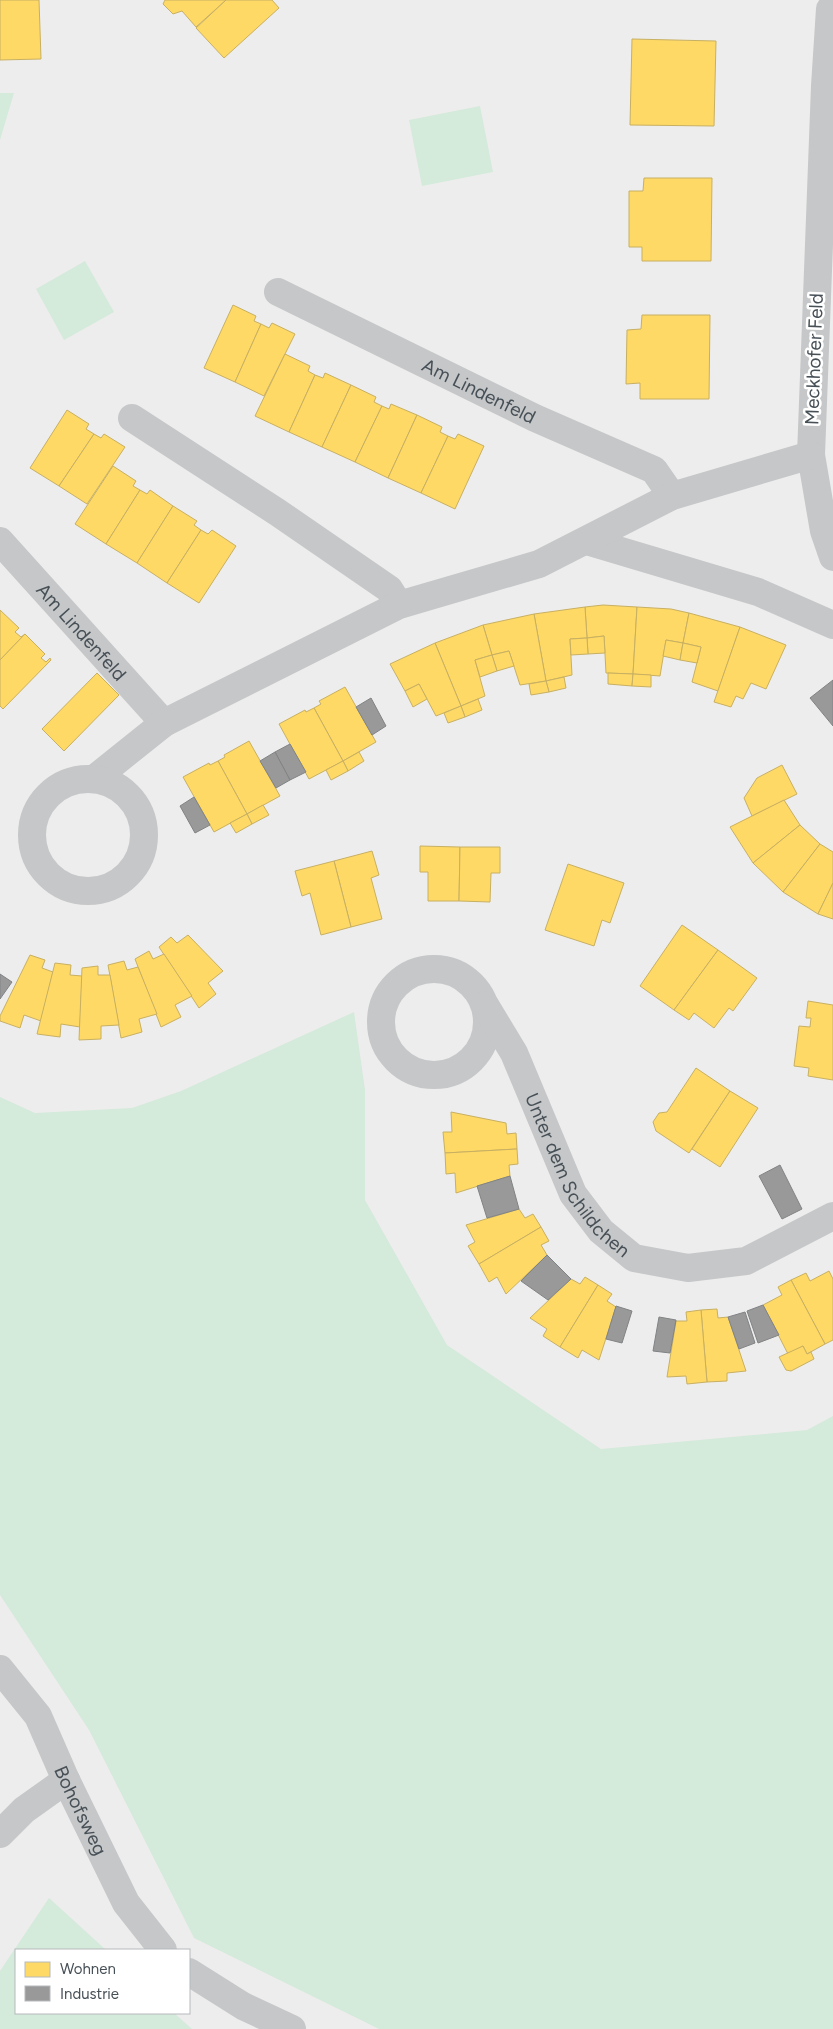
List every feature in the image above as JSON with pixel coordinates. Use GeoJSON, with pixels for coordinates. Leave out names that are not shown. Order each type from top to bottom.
{"type":"FeatureCollection","features":[{"type":"Feature","properties":{"kind":"street","name":"Meckhofer Feld"},"geometry":{"type":"LineString","coordinates":[[830,9],[825,86],[811,454],[824,531],[833,557]]}},
{"type":"Feature","properties":{"kind":"street","name":"Am Lindenfeld"},"geometry":{"type":"LineString","coordinates":[[278,292],[527,414],[654,470],[672,496]]}},
{"type":"Feature","properties":{"kind":"street"},"geometry":{"type":"LineString","coordinates":[[132,418],[277,512],[389,589],[399,605]]}},
{"type":"Feature","properties":{"kind":"street"},"geometry":{"type":"LineString","coordinates":[[94,778],[112,784],[128,795],[138,810],[144,828],[139,855],[135,864],[124,878],[108,887],[90,891],[71,888],[55,880],[42,867],[34,851],[32,832],[35,814],[45,798],[59,786],[76,780],[94,778],[164,723],[399,605],[539,564],[672,496],[811,454]]}},
{"type":"Feature","properties":{"kind":"street"},"geometry":{"type":"LineString","coordinates":[[587,540],[758,592],[833,625]]}},
{"type":"Feature","properties":{"kind":"street","name":"Am Lindenfeld"},"geometry":{"type":"LineString","coordinates":[[0,541],[164,723]]}},
{"type":"Feature","properties":{"kind":"street","name":"Unter dem Schildchen"},"geometry":{"type":"LineString","coordinates":[[485,1004],[514,1052],[573,1194],[601,1231],[634,1258],[688,1268],[746,1261],[833,1216]]}},
{"type":"Feature","properties":{"kind":"street","name":"Bohofsweg"},"geometry":{"type":"LineString","coordinates":[[0,1669],[38,1716],[66,1780],[126,1903],[162,1949]]}},
{"type":"Feature","properties":{"kind":"street"},"geometry":{"type":"LineString","coordinates":[[0,1834],[24,1810],[66,1780]]}},
{"type":"Feature","properties":{"kind":"street"},"geometry":{"type":"LineString","coordinates":[[190,1973],[243,2006],[292,2029]]}},
{"type":"Feature","properties":{"kind":"green space"},"geometry":{"type":"Polygon","coordinates":[[[0,93],[14,93],[0,140],[0,93]]]}},
{"type":"Feature","properties":{"kind":"green space"},"geometry":{"type":"Polygon","coordinates":[[[480,106],[493,172],[422,186],[409,120],[480,106]]]}},
{"type":"Feature","properties":{"kind":"green space"},"geometry":{"type":"Polygon","coordinates":[[[85,261],[114,312],[64,340],[36,289],[85,261]]]}},
{"type":"Feature","properties":{"kind":"green space"},"geometry":{"type":"Polygon","coordinates":[[[354,1012],[365,1090],[365,1200],[447,1345],[601,1449],[807,1430],[833,1416],[833,2029],[379,2029],[194,1938],[89,1730],[0,1595],[0,1097],[35,1113],[132,1108],[181,1091],[354,1012]]]}},
{"type":"Feature","properties":{"kind":"green space"},"geometry":{"type":"Polygon","coordinates":[[[49,1898],[105,1949],[15,1949],[15,2014],[175,2014],[192,2029],[0,2029],[0,1971],[49,1898]]]}},
{"type":"Feature","properties":{"kind":"building: Wohnen"},"geometry":{"type":"Polygon","coordinates":[[[0,0],[39,0],[41,59],[0,60],[0,0]]]}},
{"type":"Feature","properties":{"kind":"building: Wohnen"},"geometry":{"type":"Polygon","coordinates":[[[165,0],[226,0],[196,27],[182,11],[173,14],[163,4],[165,0]]]}},
{"type":"Feature","properties":{"kind":"building: Wohnen"},"geometry":{"type":"Polygon","coordinates":[[[226,0],[272,0],[279,8],[224,58],[196,28],[226,0]]]}},
{"type":"Feature","properties":{"kind":"building: Wohnen"},"geometry":{"type":"Polygon","coordinates":[[[632,39],[716,41],[714,126],[630,125],[632,39]]]}},
{"type":"Feature","properties":{"kind":"building: Wohnen"},"geometry":{"type":"Polygon","coordinates":[[[644,178],[712,178],[711,261],[642,261],[642,247],[629,247],[629,191],[643,191],[644,178]]]}},
{"type":"Feature","properties":{"kind":"building: Wohnen"},"geometry":{"type":"Polygon","coordinates":[[[233,305],[256,316],[254,321],[261,324],[235,382],[204,368],[233,305]]]}},
{"type":"Feature","properties":{"kind":"building: Wohnen"},"geometry":{"type":"Polygon","coordinates":[[[642,315],[710,315],[709,399],[640,399],[640,383],[626,384],[627,330],[641,329],[642,315]]]}},
{"type":"Feature","properties":{"kind":"building: Wohnen"},"geometry":{"type":"Polygon","coordinates":[[[272,323],[295,334],[264,396],[235,382],[261,324],[269,328],[272,323]]]}},
{"type":"Feature","properties":{"kind":"building: Wohnen"},"geometry":{"type":"Polygon","coordinates":[[[285,354],[310,366],[308,371],[315,375],[289,432],[255,416],[285,354]]]}},
{"type":"Feature","properties":{"kind":"building: Wohnen"},"geometry":{"type":"Polygon","coordinates":[[[325,373],[351,385],[322,447],[289,432],[315,375],[323,378],[325,373]]]}},
{"type":"Feature","properties":{"kind":"building: Wohnen"},"geometry":{"type":"Polygon","coordinates":[[[351,385],[376,397],[374,402],[382,406],[355,462],[322,447],[351,385]]]}},
{"type":"Feature","properties":{"kind":"building: Wohnen"},"geometry":{"type":"Polygon","coordinates":[[[391,404],[417,415],[388,478],[355,462],[382,406],[389,409],[391,404]]]}},
{"type":"Feature","properties":{"kind":"building: Wohnen"},"geometry":{"type":"Polygon","coordinates":[[[67,410],[89,424],[86,429],[94,434],[59,486],[30,468],[67,410]]]}},
{"type":"Feature","properties":{"kind":"building: Wohnen"},"geometry":{"type":"Polygon","coordinates":[[[417,415],[442,427],[440,432],[448,436],[421,493],[388,478],[417,415]]]}},
{"type":"Feature","properties":{"kind":"building: Wohnen"},"geometry":{"type":"Polygon","coordinates":[[[94,434],[101,438],[104,434],[125,447],[87,504],[59,486],[94,434]]]}},
{"type":"Feature","properties":{"kind":"building: Wohnen"},"geometry":{"type":"Polygon","coordinates":[[[458,434],[484,446],[455,509],[421,493],[448,436],[455,439],[458,434]]]}},
{"type":"Feature","properties":{"kind":"building: Wohnen"},"geometry":{"type":"Polygon","coordinates":[[[113,466],[136,481],[133,486],[140,490],[106,544],[75,524],[113,466]]]}},
{"type":"Feature","properties":{"kind":"building: Wohnen"},"geometry":{"type":"Polygon","coordinates":[[[140,490],[147,494],[150,490],[173,506],[137,563],[106,544],[140,490]]]}},
{"type":"Feature","properties":{"kind":"building: Wohnen"},"geometry":{"type":"Polygon","coordinates":[[[173,506],[197,521],[194,525],[201,530],[167,583],[137,563],[173,506]]]}},
{"type":"Feature","properties":{"kind":"building: Wohnen"},"geometry":{"type":"Polygon","coordinates":[[[201,530],[208,534],[212,530],[236,546],[199,603],[167,583],[201,530]]]}},
{"type":"Feature","properties":{"kind":"building: Wohnen"},"geometry":{"type":"Polygon","coordinates":[[[603,605],[637,607],[633,674],[606,673],[604,636],[587,638],[585,607],[603,605]]]}},
{"type":"Feature","properties":{"kind":"building: Wohnen"},"geometry":{"type":"Polygon","coordinates":[[[585,607],[587,638],[570,639],[572,675],[546,681],[534,614],[585,607]]]}},
{"type":"Feature","properties":{"kind":"building: Wohnen"},"geometry":{"type":"Polygon","coordinates":[[[637,607],[671,609],[689,613],[683,643],[666,640],[660,676],[633,674],[637,607]]]}},
{"type":"Feature","properties":{"kind":"building: Wohnen"},"geometry":{"type":"Polygon","coordinates":[[[0,610],[19,628],[15,632],[21,637],[25,634],[0,660],[0,610]]]}},
{"type":"Feature","properties":{"kind":"building: Wohnen"},"geometry":{"type":"Polygon","coordinates":[[[689,613],[740,627],[718,691],[692,682],[701,647],[683,643],[689,613]]]}},
{"type":"Feature","properties":{"kind":"building: Wohnen"},"geometry":{"type":"Polygon","coordinates":[[[534,614],[546,681],[520,685],[509,651],[492,655],[483,625],[534,614]]]}},
{"type":"Feature","properties":{"kind":"building: Wohnen"},"geometry":{"type":"Polygon","coordinates":[[[483,625],[492,655],[475,660],[485,696],[461,706],[435,643],[483,625]]]}},
{"type":"Feature","properties":{"kind":"building: Wohnen"},"geometry":{"type":"Polygon","coordinates":[[[740,627],[786,645],[766,689],[751,683],[743,699],[736,696],[731,707],[714,702],[740,627]]]}},
{"type":"Feature","properties":{"kind":"building: Wohnen"},"geometry":{"type":"Polygon","coordinates":[[[25,634],[45,654],[41,658],[46,662],[50,658],[51,660],[3,709],[0,706],[0,660],[25,634]]]}},
{"type":"Feature","properties":{"kind":"building: Wohnen"},"geometry":{"type":"Polygon","coordinates":[[[604,636],[605,653],[588,654],[587,638],[604,636]]]}},
{"type":"Feature","properties":{"kind":"building: Wohnen"},"geometry":{"type":"Polygon","coordinates":[[[587,638],[588,654],[571,655],[570,639],[587,638]]]}},
{"type":"Feature","properties":{"kind":"building: Wohnen"},"geometry":{"type":"Polygon","coordinates":[[[666,640],[683,643],[680,660],[663,656],[666,640]]]}},
{"type":"Feature","properties":{"kind":"building: Wohnen"},"geometry":{"type":"Polygon","coordinates":[[[435,643],[461,706],[436,716],[419,684],[405,691],[390,664],[435,643]]]}},
{"type":"Feature","properties":{"kind":"building: Wohnen"},"geometry":{"type":"Polygon","coordinates":[[[683,643],[701,647],[697,663],[680,660],[683,643]]]}},
{"type":"Feature","properties":{"kind":"building: Wohnen"},"geometry":{"type":"Polygon","coordinates":[[[509,651],[514,666],[497,671],[492,655],[509,651]]]}},
{"type":"Feature","properties":{"kind":"building: Wohnen"},"geometry":{"type":"Polygon","coordinates":[[[492,655],[497,671],[480,677],[475,660],[492,655]]]}},
{"type":"Feature","properties":{"kind":"building: Wohnen"},"geometry":{"type":"Polygon","coordinates":[[[97,673],[119,695],[64,751],[42,729],[97,673]]]}},
{"type":"Feature","properties":{"kind":"building: Wohnen"},"geometry":{"type":"Polygon","coordinates":[[[608,673],[633,674],[632,686],[608,684],[608,673]]]}},
{"type":"Feature","properties":{"kind":"building: Wohnen"},"geometry":{"type":"Polygon","coordinates":[[[633,674],[651,675],[651,687],[632,686],[633,674]]]}},
{"type":"Feature","properties":{"kind":"building: Wohnen"},"geometry":{"type":"Polygon","coordinates":[[[564,677],[566,688],[549,692],[546,681],[564,677]]]}},
{"type":"Feature","properties":{"kind":"building: Wohnen"},"geometry":{"type":"Polygon","coordinates":[[[546,681],[549,692],[531,695],[529,684],[546,681]]]}},
{"type":"Feature","properties":{"kind":"building: Wohnen"},"geometry":{"type":"Polygon","coordinates":[[[419,684],[427,699],[413,707],[405,691],[419,684]]]}},
{"type":"Feature","properties":{"kind":"building: Wohnen"},"geometry":{"type":"Polygon","coordinates":[[[345,687],[376,742],[343,761],[314,708],[321,704],[319,701],[345,687]]]}},
{"type":"Feature","properties":{"kind":"building: Wohnen"},"geometry":{"type":"Polygon","coordinates":[[[478,699],[482,710],[465,717],[461,706],[478,699]]]}},
{"type":"Feature","properties":{"kind":"building: Wohnen"},"geometry":{"type":"Polygon","coordinates":[[[461,706],[465,717],[448,723],[444,713],[461,706]]]}},
{"type":"Feature","properties":{"kind":"building: Wohnen"},"geometry":{"type":"Polygon","coordinates":[[[314,708],[343,761],[309,779],[279,724],[305,710],[306,712],[314,708]]]}},
{"type":"Feature","properties":{"kind":"building: Wohnen"},"geometry":{"type":"Polygon","coordinates":[[[249,741],[280,796],[247,814],[218,761],[225,757],[224,755],[249,741]]]}},
{"type":"Feature","properties":{"kind":"building: Wohnen"},"geometry":{"type":"Polygon","coordinates":[[[359,752],[364,761],[348,771],[343,761],[359,752]]]}},
{"type":"Feature","properties":{"kind":"building: Wohnen"},"geometry":{"type":"Polygon","coordinates":[[[218,761],[247,814],[214,832],[183,777],[209,763],[210,765],[218,761]]]}},
{"type":"Feature","properties":{"kind":"building: Wohnen"},"geometry":{"type":"Polygon","coordinates":[[[343,761],[348,771],[331,780],[326,770],[343,761]]]}},
{"type":"Feature","properties":{"kind":"building: Wohnen"},"geometry":{"type":"Polygon","coordinates":[[[782,765],[797,794],[752,816],[744,798],[757,778],[782,765]]]}},
{"type":"Feature","properties":{"kind":"building: Wohnen"},"geometry":{"type":"Polygon","coordinates":[[[784,800],[800,825],[753,863],[730,827],[784,800]]]}},
{"type":"Feature","properties":{"kind":"building: Wohnen"},"geometry":{"type":"Polygon","coordinates":[[[263,805],[269,815],[252,824],[247,814],[263,805]]]}},
{"type":"Feature","properties":{"kind":"building: Wohnen"},"geometry":{"type":"Polygon","coordinates":[[[247,814],[252,824],[236,833],[230,823],[247,814]]]}},
{"type":"Feature","properties":{"kind":"building: Wohnen"},"geometry":{"type":"Polygon","coordinates":[[[800,825],[820,844],[783,892],[753,863],[800,825]]]}},
{"type":"Feature","properties":{"kind":"building: Wohnen"},"geometry":{"type":"Polygon","coordinates":[[[820,844],[833,852],[833,883],[818,914],[783,892],[820,844]]]}},
{"type":"Feature","properties":{"kind":"building: Wohnen"},"geometry":{"type":"Polygon","coordinates":[[[420,846],[460,847],[459,901],[428,901],[428,872],[420,872],[420,846]]]}},
{"type":"Feature","properties":{"kind":"building: Wohnen"},"geometry":{"type":"Polygon","coordinates":[[[460,847],[500,847],[500,873],[491,873],[490,902],[459,901],[460,847]]]}},
{"type":"Feature","properties":{"kind":"building: Wohnen"},"geometry":{"type":"Polygon","coordinates":[[[372,851],[379,875],[371,878],[382,919],[351,927],[334,861],[372,851]]]}},
{"type":"Feature","properties":{"kind":"building: Wohnen"},"geometry":{"type":"Polygon","coordinates":[[[334,861],[351,927],[321,935],[310,893],[302,896],[295,871],[334,861]]]}},
{"type":"Feature","properties":{"kind":"building: Wohnen"},"geometry":{"type":"Polygon","coordinates":[[[568,864],[624,883],[610,923],[602,920],[594,946],[545,930],[568,864]]]}},
{"type":"Feature","properties":{"kind":"building: Wohnen"},"geometry":{"type":"Polygon","coordinates":[[[833,883],[833,919],[818,914],[833,883]]]}},
{"type":"Feature","properties":{"kind":"building: Wohnen"},"geometry":{"type":"Polygon","coordinates":[[[682,925],[718,950],[674,1010],[640,986],[682,925]]]}},
{"type":"Feature","properties":{"kind":"building: Wohnen"},"geometry":{"type":"Polygon","coordinates":[[[188,935],[223,971],[208,983],[216,994],[199,1008],[159,947],[171,937],[177,943],[188,935]]]}},
{"type":"Feature","properties":{"kind":"building: Wohnen"},"geometry":{"type":"Polygon","coordinates":[[[718,950],[757,978],[733,1011],[729,1008],[714,1028],[694,1013],[689,1020],[674,1010],[718,950]]]}},
{"type":"Feature","properties":{"kind":"building: Wohnen"},"geometry":{"type":"Polygon","coordinates":[[[149,951],[153,959],[164,954],[192,996],[175,1005],[181,1017],[161,1027],[135,959],[149,951]]]}},
{"type":"Feature","properties":{"kind":"building: Wohnen"},"geometry":{"type":"Polygon","coordinates":[[[30,955],[45,960],[42,968],[53,972],[41,1021],[24,1015],[20,1028],[0,1021],[0,1016],[30,955]]]}},
{"type":"Feature","properties":{"kind":"building: Wohnen"},"geometry":{"type":"Polygon","coordinates":[[[124,961],[127,970],[138,967],[157,1014],[139,1019],[142,1032],[121,1038],[108,965],[124,961]]]}},
{"type":"Feature","properties":{"kind":"building: Wohnen"},"geometry":{"type":"Polygon","coordinates":[[[55,963],[71,965],[70,975],[82,976],[80,1027],[61,1024],[60,1037],[37,1034],[55,963]]]}},
{"type":"Feature","properties":{"kind":"building: Wohnen"},"geometry":{"type":"Polygon","coordinates":[[[98,966],[98,975],[110,975],[119,1025],[101,1026],[101,1039],[79,1040],[82,968],[98,966]]]}},
{"type":"Feature","properties":{"kind":"building: Wohnen"},"geometry":{"type":"Polygon","coordinates":[[[808,1001],[833,1005],[833,1080],[808,1076],[809,1068],[794,1066],[799,1026],[810,1027],[811,1018],[806,1018],[808,1001]]]}},
{"type":"Feature","properties":{"kind":"building: Wohnen"},"geometry":{"type":"Polygon","coordinates":[[[696,1068],[730,1091],[689,1153],[656,1131],[653,1122],[659,1113],[667,1112],[696,1068]]]}},
{"type":"Feature","properties":{"kind":"building: Wohnen"},"geometry":{"type":"Polygon","coordinates":[[[730,1091],[758,1108],[720,1167],[692,1149],[730,1091]]]}},
{"type":"Feature","properties":{"kind":"building: Wohnen"},"geometry":{"type":"Polygon","coordinates":[[[451,1112],[506,1123],[507,1134],[516,1133],[517,1149],[445,1153],[443,1132],[452,1132],[451,1112]]]}},
{"type":"Feature","properties":{"kind":"building: Wohnen"},"geometry":{"type":"Polygon","coordinates":[[[517,1149],[518,1164],[509,1165],[510,1176],[456,1193],[455,1173],[446,1174],[445,1153],[517,1149]]]}},
{"type":"Feature","properties":{"kind":"building: Wohnen"},"geometry":{"type":"Polygon","coordinates":[[[519,1209],[525,1218],[533,1214],[541,1227],[479,1264],[468,1246],[475,1242],[466,1225],[519,1209]]]}},
{"type":"Feature","properties":{"kind":"building: Wohnen"},"geometry":{"type":"Polygon","coordinates":[[[541,1227],[549,1241],[541,1245],[547,1255],[506,1294],[497,1277],[489,1282],[479,1264],[541,1227]]]}},
{"type":"Feature","properties":{"kind":"building: Wohnen"},"geometry":{"type":"Polygon","coordinates":[[[829,1271],[833,1279],[833,1340],[825,1344],[791,1280],[806,1273],[810,1281],[829,1271]]]}},
{"type":"Feature","properties":{"kind":"building: Wohnen"},"geometry":{"type":"Polygon","coordinates":[[[585,1277],[598,1285],[560,1347],[543,1336],[547,1329],[530,1318],[571,1279],[580,1284],[585,1277]]]}},
{"type":"Feature","properties":{"kind":"building: Wohnen"},"geometry":{"type":"Polygon","coordinates":[[[791,1280],[825,1344],[807,1354],[803,1346],[788,1354],[763,1305],[782,1295],[778,1287],[791,1280]]]}},
{"type":"Feature","properties":{"kind":"building: Wohnen"},"geometry":{"type":"Polygon","coordinates":[[[598,1285],[612,1294],[607,1301],[616,1307],[599,1360],[582,1350],[578,1358],[560,1347],[598,1285]]]}},
{"type":"Feature","properties":{"kind":"building: Wohnen"},"geometry":{"type":"Polygon","coordinates":[[[717,1309],[718,1318],[728,1317],[746,1371],[727,1373],[727,1381],[707,1382],[701,1310],[717,1309]]]}},
{"type":"Feature","properties":{"kind":"building: Wohnen"},"geometry":{"type":"Polygon","coordinates":[[[701,1310],[707,1382],[687,1384],[686,1376],[667,1377],[676,1321],[687,1321],[686,1312],[701,1310]]]}},
{"type":"Feature","properties":{"kind":"building: Wohnen"},"geometry":{"type":"Polygon","coordinates":[[[803,1346],[807,1354],[811,1352],[814,1359],[791,1371],[786,1370],[779,1357],[803,1346]]]}},
{"type":"Feature","properties":{"kind":"building: Industrie"},"geometry":{"type":"Polygon","coordinates":[[[833,680],[833,726],[810,698],[833,680]]]}},
{"type":"Feature","properties":{"kind":"building: Industrie"},"geometry":{"type":"Polygon","coordinates":[[[371,698],[386,726],[372,735],[356,707],[371,698]]]}},
{"type":"Feature","properties":{"kind":"building: Industrie"},"geometry":{"type":"Polygon","coordinates":[[[290,744],[306,772],[290,780],[275,752],[290,744]]]}},
{"type":"Feature","properties":{"kind":"building: Industrie"},"geometry":{"type":"Polygon","coordinates":[[[275,752],[290,780],[276,788],[260,761],[275,752]]]}},
{"type":"Feature","properties":{"kind":"building: Industrie"},"geometry":{"type":"Polygon","coordinates":[[[194,797],[210,825],[195,833],[180,806],[194,797]]]}},
{"type":"Feature","properties":{"kind":"building: Industrie"},"geometry":{"type":"Polygon","coordinates":[[[0,974],[12,982],[0,999],[0,974]]]}},
{"type":"Feature","properties":{"kind":"building: Industrie"},"geometry":{"type":"Polygon","coordinates":[[[780,1165],[802,1209],[782,1219],[759,1176],[780,1165]]]}},
{"type":"Feature","properties":{"kind":"building: Industrie"},"geometry":{"type":"Polygon","coordinates":[[[510,1176],[519,1209],[487,1218],[477,1186],[510,1176]]]}},
{"type":"Feature","properties":{"kind":"building: Industrie"},"geometry":{"type":"Polygon","coordinates":[[[547,1255],[571,1279],[548,1300],[521,1281],[547,1255]]]}},
{"type":"Feature","properties":{"kind":"building: Industrie"},"geometry":{"type":"Polygon","coordinates":[[[763,1305],[779,1335],[758,1343],[747,1311],[763,1305]]]}},
{"type":"Feature","properties":{"kind":"building: Industrie"},"geometry":{"type":"Polygon","coordinates":[[[616,1306],[632,1311],[622,1343],[606,1339],[616,1306]]]}},
{"type":"Feature","properties":{"kind":"building: Industrie"},"geometry":{"type":"Polygon","coordinates":[[[745,1312],[755,1343],[739,1349],[728,1317],[745,1312]]]}},
{"type":"Feature","properties":{"kind":"building: Industrie"},"geometry":{"type":"Polygon","coordinates":[[[659,1317],[676,1320],[670,1353],[653,1351],[659,1317]]]}}]}
